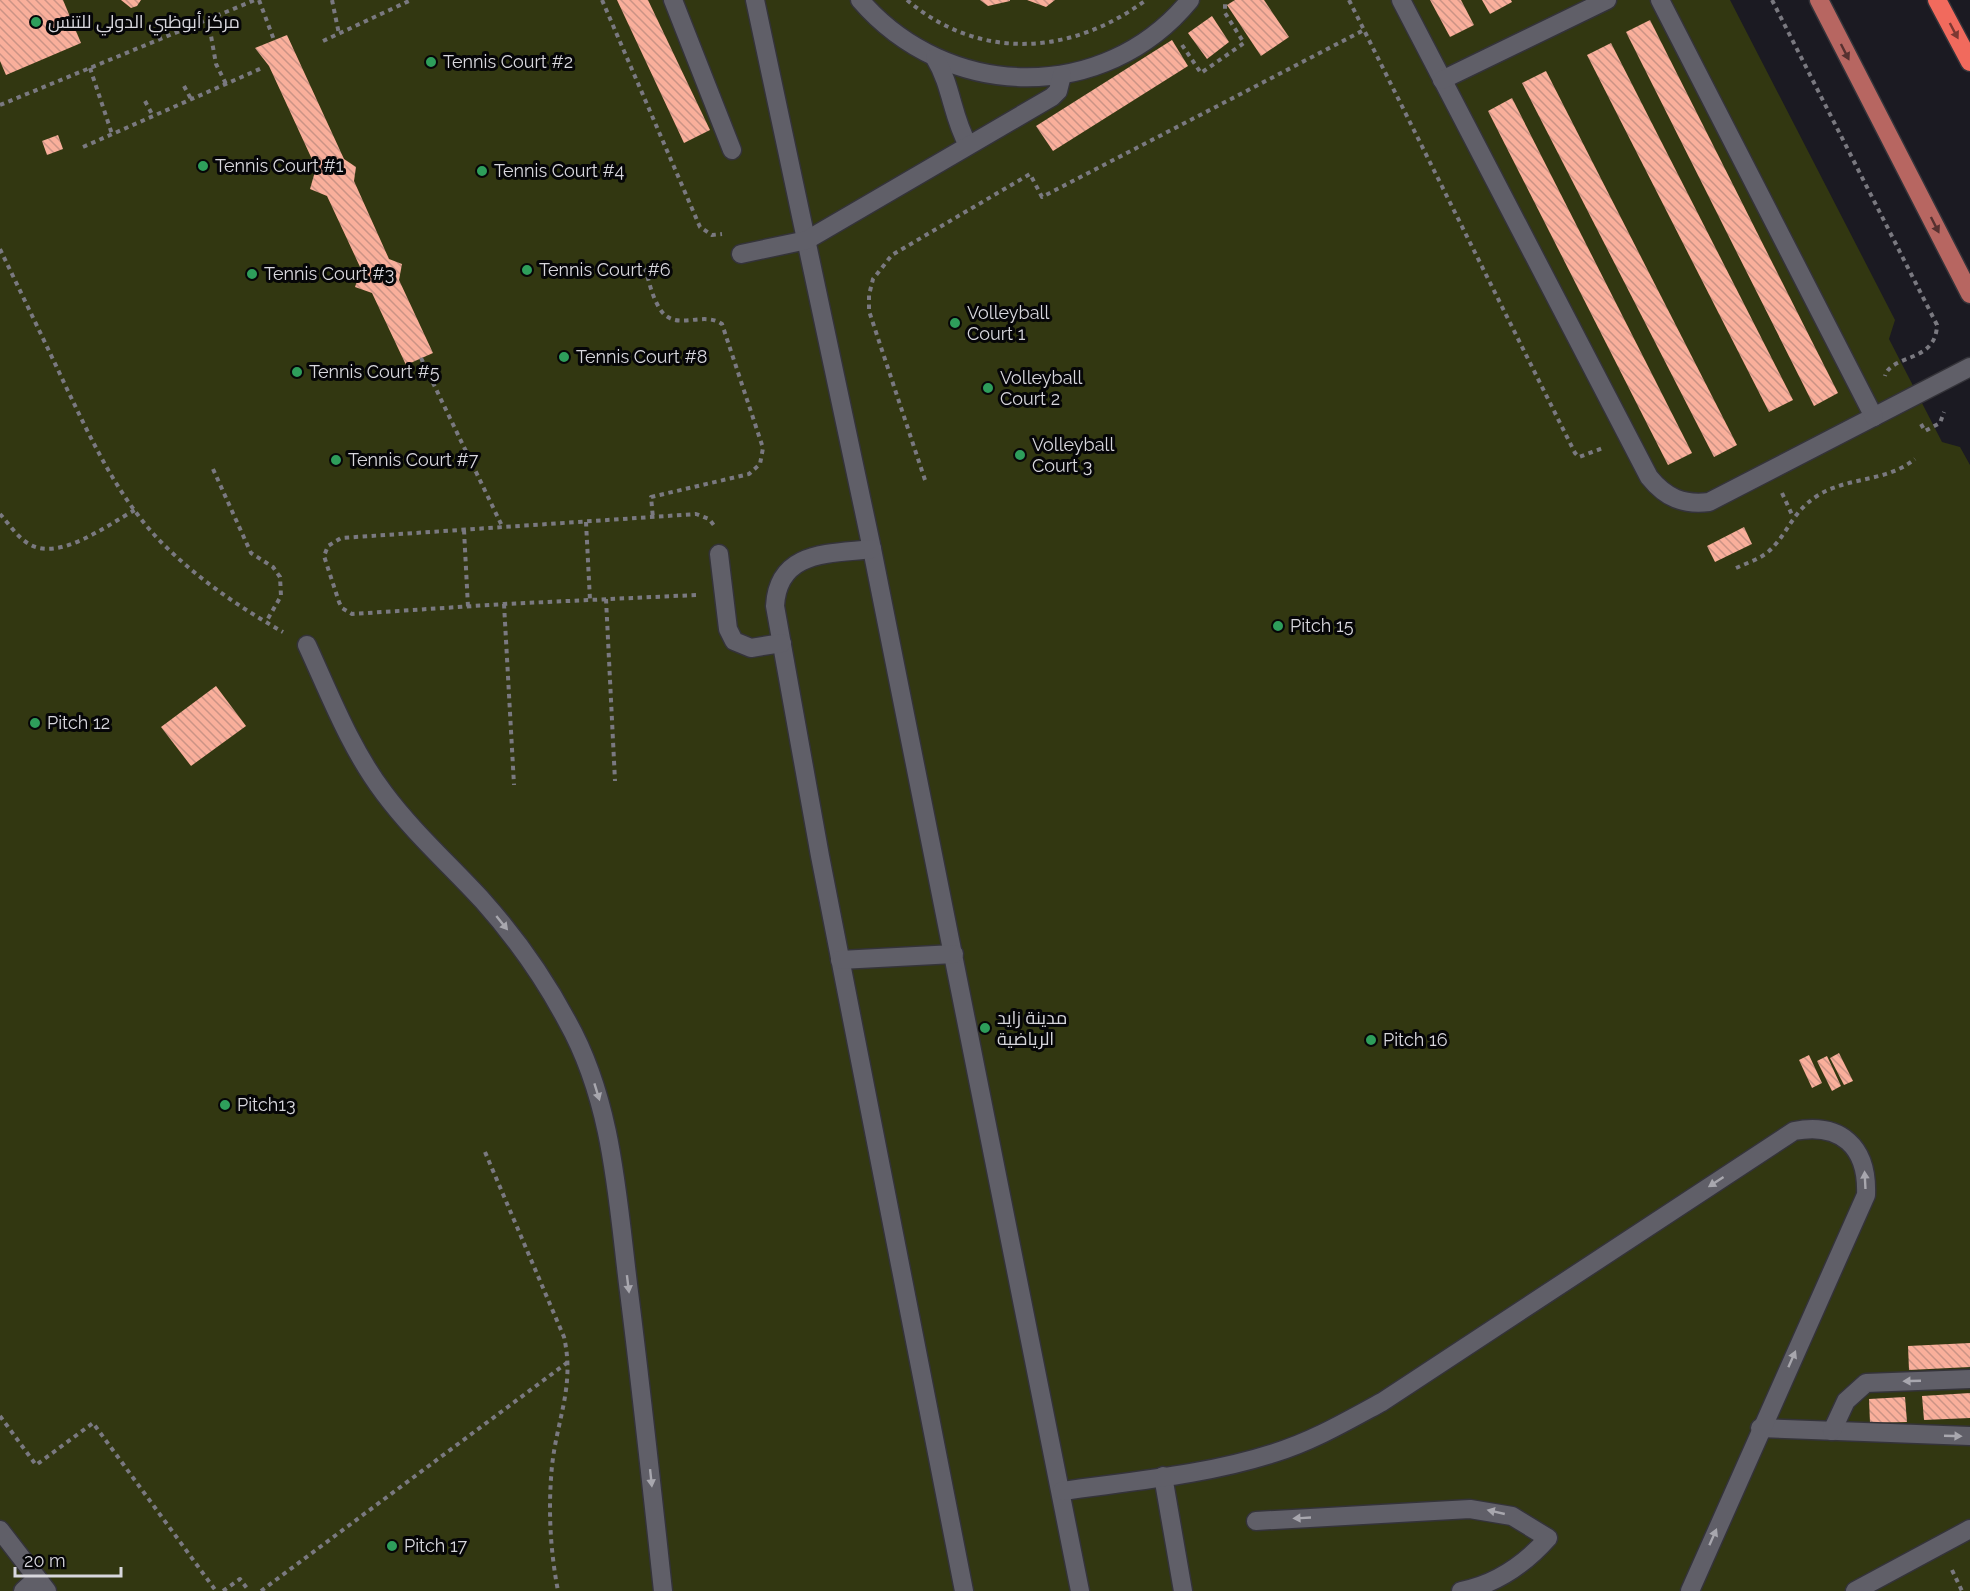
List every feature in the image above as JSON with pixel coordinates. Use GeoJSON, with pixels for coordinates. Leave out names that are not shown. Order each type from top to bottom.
{"type":"FeatureCollection","features":[{"type":"Feature","properties":{"kind":"highway"},"geometry":{"type":"LineString","coordinates":[[1937,0],[1970,62]]}},
{"type":"Feature","properties":{"kind":"main road"},"geometry":{"type":"LineString","coordinates":[[1819,0],[1970,294]]}},
{"type":"Feature","properties":{"kind":"lane"},"geometry":{"type":"LineString","coordinates":[[673,0],[732,150]]}},
{"type":"Feature","properties":{"kind":"lane"},"geometry":{"type":"LineString","coordinates":[[755,0],[872,549],[1062,1491],[1080,1591]]}},
{"type":"Feature","properties":{"kind":"lane"},"geometry":{"type":"LineString","coordinates":[[860,0],[883,24],[908,43],[935,58],[985,74],[1037,78],[1091,68],[1118,57],[1144,42],[1167,24],[1190,0]]}},
{"type":"Feature","properties":{"kind":"lane"},"geometry":{"type":"LineString","coordinates":[[1401,0],[1649,477],[1658,488],[1682,502],[1696,503],[1716,499],[1970,367]]}},
{"type":"Feature","properties":{"kind":"lane"},"geometry":{"type":"LineString","coordinates":[[1442,80],[1607,0]]}},
{"type":"Feature","properties":{"kind":"lane"},"geometry":{"type":"LineString","coordinates":[[1660,0],[1874,417]]}},
{"type":"Feature","properties":{"kind":"lane"},"geometry":{"type":"LineString","coordinates":[[935,58],[947,82],[957,121],[968,145]]}},
{"type":"Feature","properties":{"kind":"lane"},"geometry":{"type":"LineString","coordinates":[[741,254],[807,240],[1052,97],[1058,91],[1062,75]]}},
{"type":"Feature","properties":{"kind":"lane"},"geometry":{"type":"LineString","coordinates":[[872,549],[810,557],[788,570],[776,593],[775,606],[840,960],[964,1591]]}},
{"type":"Feature","properties":{"kind":"lane"},"geometry":{"type":"LineString","coordinates":[[719,554],[728,629],[734,641],[751,648],[782,644]]}},
{"type":"Feature","properties":{"kind":"lane"},"geometry":{"type":"LineString","coordinates":[[306,645],[354,746],[373,776],[394,805],[502,923],[551,994],[580,1045],[599,1095],[610,1144],[625,1257],[663,1591]]}},
{"type":"Feature","properties":{"kind":"lane"},"geometry":{"type":"LineString","coordinates":[[840,960],[954,954]]}},
{"type":"Feature","properties":{"kind":"lane"},"geometry":{"type":"LineString","coordinates":[[1062,1491],[1227,1467],[1276,1453],[1324,1434],[1382,1402],[1794,1131],[1813,1128],[1832,1131],[1849,1142],[1861,1157],[1866,1175],[1866,1195],[1760,1428],[1690,1591]]}},
{"type":"Feature","properties":{"kind":"lane"},"geometry":{"type":"LineString","coordinates":[[1832,1431],[1846,1401],[1866,1383],[1970,1379]]}},
{"type":"Feature","properties":{"kind":"lane"},"geometry":{"type":"LineString","coordinates":[[1760,1428],[1970,1436]]}},
{"type":"Feature","properties":{"kind":"lane"},"geometry":{"type":"LineString","coordinates":[[1163,1476],[1183,1591]]}},
{"type":"Feature","properties":{"kind":"lane"},"geometry":{"type":"LineString","coordinates":[[1256,1521],[1470,1509],[1512,1516],[1548,1538],[1516,1568],[1497,1580],[1461,1591]]}},
{"type":"Feature","properties":{"kind":"lane"},"geometry":{"type":"LineString","coordinates":[[1855,1591],[1970,1529]]}},
{"type":"Feature","properties":{"kind":"lane"},"geometry":{"type":"LineString","coordinates":[[0,1530],[42,1584],[23,1591]]}},
{"type":"Feature","properties":{"kind":"path"},"geometry":{"type":"LineString","coordinates":[[0,105],[257,0],[274,40]]}},
{"type":"Feature","properties":{"kind":"path"},"geometry":{"type":"LineString","coordinates":[[332,0],[339,34]]}},
{"type":"Feature","properties":{"kind":"path"},"geometry":{"type":"LineString","coordinates":[[323,41],[411,0]]}},
{"type":"Feature","properties":{"kind":"path"},"geometry":{"type":"LineString","coordinates":[[602,0],[700,227],[712,235],[725,234],[733,255],[741,254]]}},
{"type":"Feature","properties":{"kind":"path"},"geometry":{"type":"LineString","coordinates":[[907,0],[946,27],[1006,44],[1037,44],[1068,40],[1097,30],[1125,16],[1146,0]]}},
{"type":"Feature","properties":{"kind":"path"},"geometry":{"type":"LineString","coordinates":[[1167,24],[1201,73],[1244,43],[1225,13],[1225,0]]}},
{"type":"Feature","properties":{"kind":"path"},"geometry":{"type":"LineString","coordinates":[[1349,0],[1575,453],[1580,457],[1585,457],[1628,436]]}},
{"type":"Feature","properties":{"kind":"path"},"geometry":{"type":"LineString","coordinates":[[1772,0],[1937,325],[1933,342],[1926,349],[1886,371],[1886,381],[1898,405]]}},
{"type":"Feature","properties":{"kind":"path"},"geometry":{"type":"LineString","coordinates":[[208,19],[216,64],[226,84]]}},
{"type":"Feature","properties":{"kind":"path"},"geometry":{"type":"LineString","coordinates":[[925,480],[869,311],[869,295],[873,279],[892,255],[1030,174],[1042,197],[1364,30]]}},
{"type":"Feature","properties":{"kind":"path"},"geometry":{"type":"LineString","coordinates":[[90,68],[112,134]]}},
{"type":"Feature","properties":{"kind":"path"},"geometry":{"type":"LineString","coordinates":[[83,147],[262,68]]}},
{"type":"Feature","properties":{"kind":"path"},"geometry":{"type":"LineString","coordinates":[[184,87],[191,99]]}},
{"type":"Feature","properties":{"kind":"path"},"geometry":{"type":"LineString","coordinates":[[145,101],[153,116]]}},
{"type":"Feature","properties":{"kind":"path"},"geometry":{"type":"LineString","coordinates":[[0,249],[94,445],[135,510],[161,542],[190,570],[223,595],[306,645]]}},
{"type":"Feature","properties":{"kind":"path"},"geometry":{"type":"LineString","coordinates":[[645,268],[658,307],[666,316],[683,322],[710,318],[722,324],[763,448],[760,464],[749,474],[651,497],[653,518]]}},
{"type":"Feature","properties":{"kind":"path"},"geometry":{"type":"LineString","coordinates":[[421,358],[503,528]]}},
{"type":"Feature","properties":{"kind":"path"},"geometry":{"type":"LineString","coordinates":[[1736,568],[1771,550],[1793,517],[1816,497],[1843,484],[1888,475],[1915,459]]}},
{"type":"Feature","properties":{"kind":"path"},"geometry":{"type":"LineString","coordinates":[[213,470],[251,553],[273,567],[280,577],[281,596],[266,622]]}},
{"type":"Feature","properties":{"kind":"path"},"geometry":{"type":"LineString","coordinates":[[0,514],[27,543],[39,549],[53,551],[67,547],[135,510]]}},
{"type":"Feature","properties":{"kind":"path"},"geometry":{"type":"LineString","coordinates":[[719,554],[716,529],[709,519],[696,514],[341,538],[328,546],[324,556],[339,602],[342,608],[352,614],[504,604],[724,594]]}},
{"type":"Feature","properties":{"kind":"path"},"geometry":{"type":"LineString","coordinates":[[586,522],[590,600]]}},
{"type":"Feature","properties":{"kind":"path"},"geometry":{"type":"LineString","coordinates":[[464,530],[468,607]]}},
{"type":"Feature","properties":{"kind":"path"},"geometry":{"type":"LineString","coordinates":[[606,599],[615,781]]}},
{"type":"Feature","properties":{"kind":"path"},"geometry":{"type":"LineString","coordinates":[[504,604],[513,785]]}},
{"type":"Feature","properties":{"kind":"path"},"geometry":{"type":"LineString","coordinates":[[485,1152],[564,1338],[569,1362],[568,1390],[552,1464],[550,1499],[550,1534],[558,1591]]}},
{"type":"Feature","properties":{"kind":"path"},"geometry":{"type":"LineString","coordinates":[[261,1591],[569,1362]]}},
{"type":"Feature","properties":{"kind":"path"},"geometry":{"type":"LineString","coordinates":[[0,1416],[36,1465],[93,1423],[216,1591]]}},
{"type":"Feature","properties":{"kind":"path"},"geometry":{"type":"LineString","coordinates":[[223,1591],[240,1579],[249,1591]]}},
{"type":"Feature","properties":{"kind":"green space","name":"مدينة زايد الرياضية"},"geometry":{"type":"Polygon","coordinates":[[[0,0],[1730,0],[1895,320],[1889,339],[1942,442],[1960,447],[1970,465],[1970,1591],[0,1591],[0,0]]]}},
{"type":"Feature","properties":{"kind":"building","name":"مركز أبوظبي الدولي للتنس"},"geometry":{"type":"Polygon","coordinates":[[[0,0],[63,0],[81,43],[6,75],[0,61],[0,0]]]}},
{"type":"Feature","properties":{"kind":"building","name":"مركز أبوظبي الدولي للتنس"},"geometry":{"type":"Polygon","coordinates":[[[121,0],[141,0],[137,6],[131,8],[121,0]]]}},
{"type":"Feature","properties":{"kind":"building"},"geometry":{"type":"Polygon","coordinates":[[[617,0],[648,0],[710,130],[684,143],[617,0]]]}},
{"type":"Feature","properties":{"kind":"building"},"geometry":{"type":"Polygon","coordinates":[[[980,0],[1010,0],[1010,1],[988,6],[980,0]]]}},
{"type":"Feature","properties":{"kind":"building"},"geometry":{"type":"Polygon","coordinates":[[[1027,0],[1055,0],[1046,7],[1027,0]]]}},
{"type":"Feature","properties":{"kind":"building"},"geometry":{"type":"Polygon","coordinates":[[[1235,0],[1264,0],[1289,37],[1261,56],[1227,5],[1235,0]]]}},
{"type":"Feature","properties":{"kind":"building"},"geometry":{"type":"Polygon","coordinates":[[[1430,0],[1461,0],[1474,25],[1450,37],[1430,0]]]}},
{"type":"Feature","properties":{"kind":"building"},"geometry":{"type":"Polygon","coordinates":[[[1482,0],[1511,0],[1512,2],[1490,14],[1482,0]]]}},
{"type":"Feature","properties":{"kind":"building"},"geometry":{"type":"Polygon","coordinates":[[[1212,16],[1229,42],[1207,59],[1188,33],[1212,16]]]}},
{"type":"Feature","properties":{"kind":"building"},"geometry":{"type":"Polygon","coordinates":[[[1650,20],[1838,393],[1814,406],[1626,32],[1650,20]]]}},
{"type":"Feature","properties":{"kind":"building"},"geometry":{"type":"Polygon","coordinates":[[[287,35],[344,159],[356,167],[354,181],[389,259],[402,264],[399,280],[433,353],[406,365],[372,293],[355,287],[361,269],[327,196],[310,189],[316,168],[269,66],[255,48],[287,35]]]}},
{"type":"Feature","properties":{"kind":"building"},"geometry":{"type":"Polygon","coordinates":[[[1172,40],[1188,66],[1053,151],[1036,126],[1172,40]]]}},
{"type":"Feature","properties":{"kind":"building"},"geometry":{"type":"Polygon","coordinates":[[[1611,43],[1793,400],[1769,412],[1587,55],[1611,43]]]}},
{"type":"Feature","properties":{"kind":"building"},"geometry":{"type":"Polygon","coordinates":[[[1546,71],[1737,445],[1714,457],[1522,83],[1546,71]]]}},
{"type":"Feature","properties":{"kind":"building"},"geometry":{"type":"Polygon","coordinates":[[[1512,98],[1692,453],[1668,465],[1488,111],[1512,98]]]}},
{"type":"Feature","properties":{"kind":"building"},"geometry":{"type":"Polygon","coordinates":[[[58,135],[63,149],[47,155],[42,141],[58,135]]]}},
{"type":"Feature","properties":{"kind":"building"},"geometry":{"type":"Polygon","coordinates":[[[1744,527],[1752,544],[1715,562],[1707,546],[1744,527]]]}},
{"type":"Feature","properties":{"kind":"building"},"geometry":{"type":"Polygon","coordinates":[[[216,686],[246,726],[191,766],[161,727],[216,686]]]}},
{"type":"Feature","properties":{"kind":"building"},"geometry":{"type":"Polygon","coordinates":[[[1839,1053],[1853,1081],[1844,1085],[1830,1058],[1839,1053]]]}},
{"type":"Feature","properties":{"kind":"building"},"geometry":{"type":"Polygon","coordinates":[[[1809,1055],[1822,1083],[1812,1088],[1799,1060],[1809,1055]]]}},
{"type":"Feature","properties":{"kind":"building"},"geometry":{"type":"Polygon","coordinates":[[[1827,1056],[1841,1086],[1832,1091],[1817,1061],[1827,1056]]]}},
{"type":"Feature","properties":{"kind":"building"},"geometry":{"type":"Polygon","coordinates":[[[1970,1343],[1970,1367],[1909,1370],[1908,1346],[1970,1343]]]}},
{"type":"Feature","properties":{"kind":"building"},"geometry":{"type":"Polygon","coordinates":[[[1970,1393],[1970,1418],[1924,1420],[1922,1396],[1970,1393]]]}},
{"type":"Feature","properties":{"kind":"building"},"geometry":{"type":"Polygon","coordinates":[[[1905,1397],[1907,1422],[1870,1423],[1869,1399],[1905,1397]]]}},
{"type":"Feature","properties":{"kind":"place","name":"مركز أبوظبي الدولي للتنس"},"geometry":{"type":"Point","coordinates":[36,22]}},
{"type":"Feature","properties":{"kind":"place","name":"Tennis Court #2"},"geometry":{"type":"Point","coordinates":[431,62]}},
{"type":"Feature","properties":{"kind":"place","name":"Tennis Court #1"},"geometry":{"type":"Point","coordinates":[203,166]}},
{"type":"Feature","properties":{"kind":"place","name":"Tennis Court #4"},"geometry":{"type":"Point","coordinates":[482,171]}},
{"type":"Feature","properties":{"kind":"place","name":"Tennis Court #6"},"geometry":{"type":"Point","coordinates":[527,270]}},
{"type":"Feature","properties":{"kind":"place","name":"Tennis Court #3"},"geometry":{"type":"Point","coordinates":[252,274]}},
{"type":"Feature","properties":{"kind":"place","name":"Volleyball Court 1"},"geometry":{"type":"Point","coordinates":[955,323]}},
{"type":"Feature","properties":{"kind":"place","name":"Tennis Court #8"},"geometry":{"type":"Point","coordinates":[564,357]}},
{"type":"Feature","properties":{"kind":"place","name":"Tennis Court #5"},"geometry":{"type":"Point","coordinates":[297,372]}},
{"type":"Feature","properties":{"kind":"place","name":"Volleyball Court 2"},"geometry":{"type":"Point","coordinates":[988,388]}},
{"type":"Feature","properties":{"kind":"place","name":"Volleyball Court 3"},"geometry":{"type":"Point","coordinates":[1020,455]}},
{"type":"Feature","properties":{"kind":"place","name":"Tennis Court #7"},"geometry":{"type":"Point","coordinates":[336,460]}},
{"type":"Feature","properties":{"kind":"place","name":"Pitch 15"},"geometry":{"type":"Point","coordinates":[1278,626]}},
{"type":"Feature","properties":{"kind":"place","name":"Pitch 12"},"geometry":{"type":"Point","coordinates":[35,723]}},
{"type":"Feature","properties":{"kind":"place","name":"مدينة زايد الرياضية"},"geometry":{"type":"Point","coordinates":[985,1028]}},
{"type":"Feature","properties":{"kind":"place","name":"Pitch 16"},"geometry":{"type":"Point","coordinates":[1371,1040]}},
{"type":"Feature","properties":{"kind":"place","name":"Pitch13"},"geometry":{"type":"Point","coordinates":[225,1105]}},
{"type":"Feature","properties":{"kind":"place","name":"Pitch 17"},"geometry":{"type":"Point","coordinates":[392,1546]}}]}
